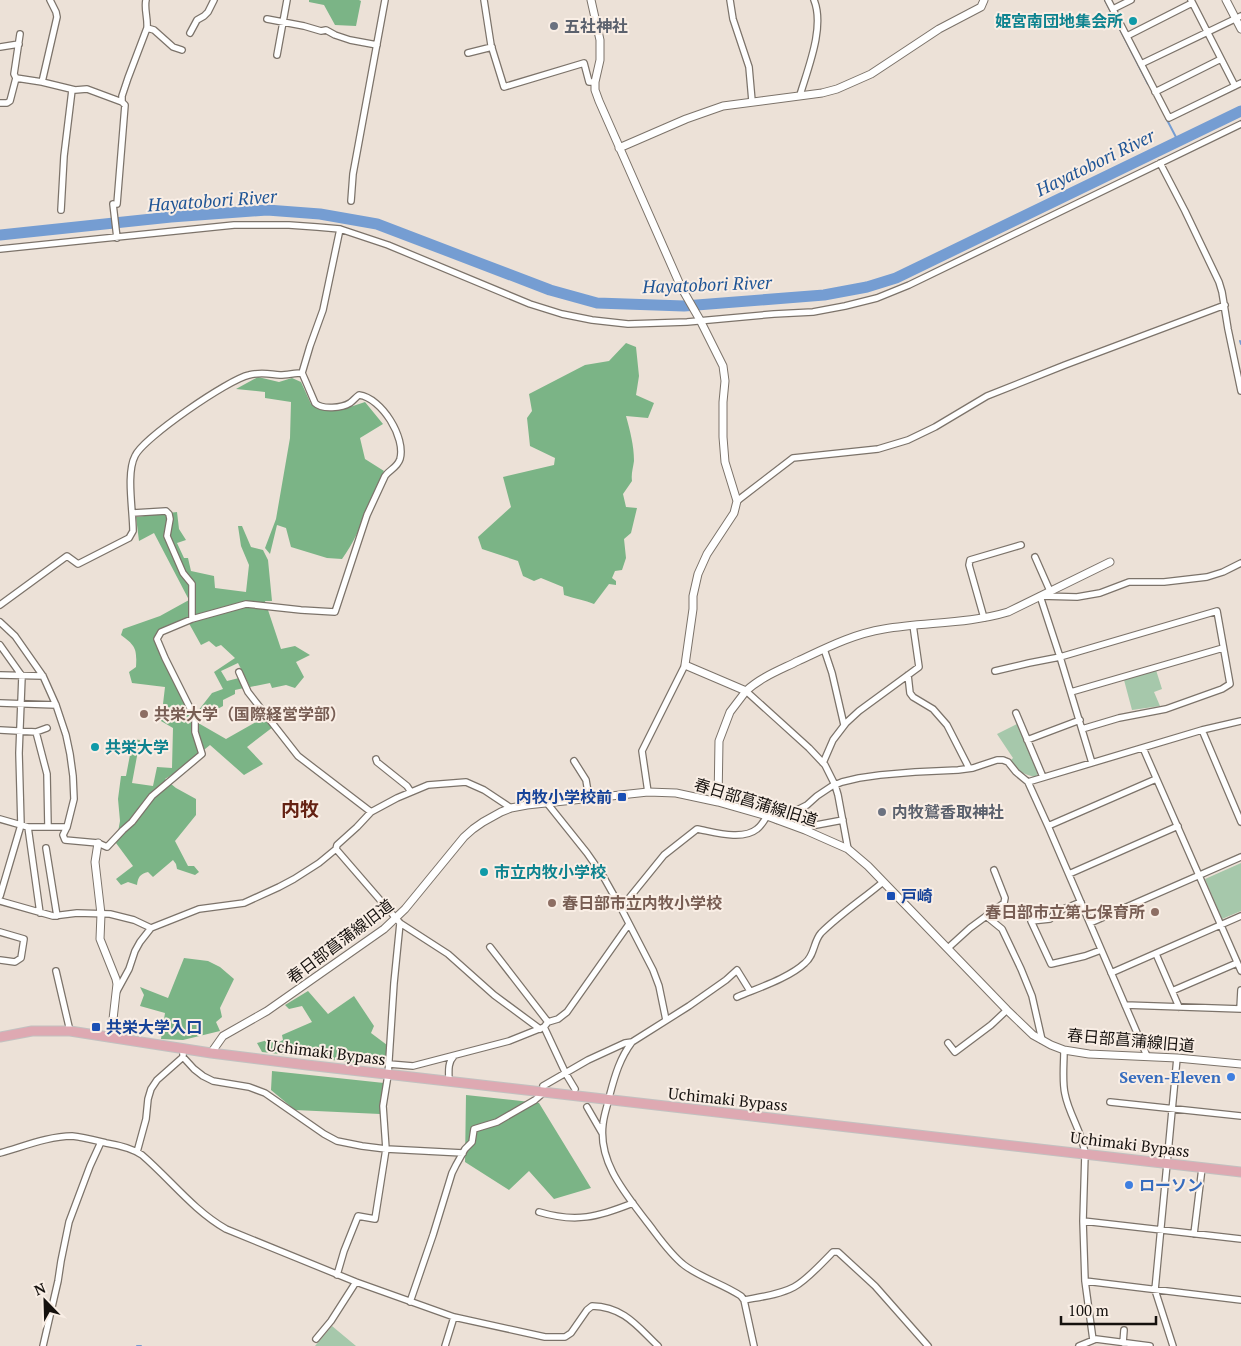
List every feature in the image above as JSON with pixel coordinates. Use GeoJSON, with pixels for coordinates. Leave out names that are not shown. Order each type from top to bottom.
{"type":"FeatureCollection","features":[{"type":"Feature","properties":{"kind":"main road","name":"Uchimaki Bypass"},"geometry":{"type":"LineString","coordinates":[[0,1037],[32,1031],[70,1030],[183,1053],[211,1053],[449,1082],[543,1090],[609,1100],[1241,1172]]}},
{"type":"Feature","properties":{"kind":"street"},"geometry":{"type":"LineString","coordinates":[[42,82],[57,17],[50,0]]}},
{"type":"Feature","properties":{"kind":"street"},"geometry":{"type":"LineString","coordinates":[[117,238],[115,204],[125,105],[122,102],[122,96],[147,28],[146,0]]}},
{"type":"Feature","properties":{"kind":"street"},"geometry":{"type":"LineString","coordinates":[[190,33],[197,20],[208,12],[214,0]]}},
{"type":"Feature","properties":{"kind":"street"},"geometry":{"type":"LineString","coordinates":[[277,55],[287,0]]}},
{"type":"Feature","properties":{"kind":"street"},"geometry":{"type":"LineString","coordinates":[[351,201],[354,164],[385,0]]}},
{"type":"Feature","properties":{"kind":"street"},"geometry":{"type":"LineString","coordinates":[[484,0],[492,47],[504,87],[584,63],[589,82],[595,82]]}},
{"type":"Feature","properties":{"kind":"street"},"geometry":{"type":"LineString","coordinates":[[591,0],[600,40],[600,60],[595,82],[598,101],[681,287],[723,366],[725,381],[723,402],[725,462],[737,502],[734,513],[707,554],[698,574],[693,596],[685,665],[642,751],[648,792]]}},
{"type":"Feature","properties":{"kind":"street"},"geometry":{"type":"LineString","coordinates":[[730,0],[733,18],[749,68],[752,101]]}},
{"type":"Feature","properties":{"kind":"street"},"geometry":{"type":"LineString","coordinates":[[800,95],[813,50],[817,26],[817,10],[814,0]]}},
{"type":"Feature","properties":{"kind":"street"},"geometry":{"type":"LineString","coordinates":[[619,148],[722,106],[830,91],[860,80],[939,30],[980,7],[984,0]]}},
{"type":"Feature","properties":{"kind":"street"},"geometry":{"type":"LineString","coordinates":[[1108,0],[1169,118],[1241,83]]}},
{"type":"Feature","properties":{"kind":"street"},"geometry":{"type":"LineString","coordinates":[[1113,9],[1130,0]]}},
{"type":"Feature","properties":{"kind":"street"},"geometry":{"type":"LineString","coordinates":[[1226,0],[1238,17],[1241,29]]}},
{"type":"Feature","properties":{"kind":"street"},"geometry":{"type":"LineString","coordinates":[[1126,36],[1191,1],[1234,86]]}},
{"type":"Feature","properties":{"kind":"street"},"geometry":{"type":"LineString","coordinates":[[1141,64],[1238,17]]}},
{"type":"Feature","properties":{"kind":"street"},"geometry":{"type":"LineString","coordinates":[[267,20],[321,31],[326,30],[350,40],[377,45]]}},
{"type":"Feature","properties":{"kind":"street"},"geometry":{"type":"LineString","coordinates":[[147,28],[154,30],[173,48],[182,50]]}},
{"type":"Feature","properties":{"kind":"street"},"geometry":{"type":"LineString","coordinates":[[0,103],[7,103],[10,100],[16,78],[14,74],[20,34]]}},
{"type":"Feature","properties":{"kind":"street"},"geometry":{"type":"LineString","coordinates":[[0,47],[19,44]]}},
{"type":"Feature","properties":{"kind":"street"},"geometry":{"type":"LineString","coordinates":[[468,53],[492,47]]}},
{"type":"Feature","properties":{"kind":"street"},"geometry":{"type":"LineString","coordinates":[[1155,92],[1221,59]]}},
{"type":"Feature","properties":{"kind":"street"},"geometry":{"type":"LineString","coordinates":[[16,78],[42,82],[72,90],[87,89],[122,102]]}},
{"type":"Feature","properties":{"kind":"street"},"geometry":{"type":"LineString","coordinates":[[62,210],[65,148],[72,90]]}},
{"type":"Feature","properties":{"kind":"street"},"geometry":{"type":"LineString","coordinates":[[0,249],[234,225],[289,225],[340,230],[388,245],[530,304],[562,314],[592,320],[628,324],[687,322],[813,312],[845,306],[884,295],[932,275],[1241,124]]}},
{"type":"Feature","properties":{"kind":"street"},"geometry":{"type":"LineString","coordinates":[[1160,163],[1219,282],[1241,391]]}},
{"type":"Feature","properties":{"kind":"street"},"geometry":{"type":"LineString","coordinates":[[0,622],[15,636],[43,676],[56,704],[68,745],[73,776],[74,799],[63,835],[66,840],[98,843],[107,848],[132,822],[152,796],[202,754],[195,732],[196,718],[157,639],[161,632],[192,619],[246,604],[335,612],[370,508],[385,476],[398,464],[401,453],[400,446],[396,432],[385,412],[364,395],[359,395],[350,403],[335,408],[317,404],[302,373],[323,310],[340,230]]}},
{"type":"Feature","properties":{"kind":"street"},"geometry":{"type":"LineString","coordinates":[[737,502],[793,458],[878,449],[908,440],[935,427],[987,396],[1225,305]]}},
{"type":"Feature","properties":{"kind":"street"},"geometry":{"type":"LineString","coordinates":[[0,605],[67,556],[78,564],[129,538],[133,531],[130,476],[135,455],[153,436],[202,400],[248,375],[302,373]]}},
{"type":"Feature","properties":{"kind":"street"},"geometry":{"type":"LineString","coordinates":[[133,513],[166,511],[169,514],[167,536],[183,573],[192,584],[192,619]]}},
{"type":"Feature","properties":{"kind":"street"},"geometry":{"type":"LineString","coordinates":[[984,618],[969,566],[970,560],[1021,545]]}},
{"type":"Feature","properties":{"kind":"street"},"geometry":{"type":"LineString","coordinates":[[1035,557],[1050,591]]}},
{"type":"Feature","properties":{"kind":"street"},"geometry":{"type":"LineString","coordinates":[[718,802],[719,741],[730,712],[753,685],[766,676],[845,640],[870,632],[913,625],[984,618],[1008,612],[1110,562]]}},
{"type":"Feature","properties":{"kind":"street"},"geometry":{"type":"LineString","coordinates":[[1040,596],[1077,597],[1100,593],[1130,582],[1164,582],[1207,577],[1241,563]]}},
{"type":"Feature","properties":{"kind":"street"},"geometry":{"type":"LineString","coordinates":[[1040,596],[1092,763]]}},
{"type":"Feature","properties":{"kind":"street"},"geometry":{"type":"LineString","coordinates":[[995,671],[1060,657],[1217,611],[1230,684],[1222,689],[1166,710],[1119,718],[1082,729]]}},
{"type":"Feature","properties":{"kind":"street"},"geometry":{"type":"LineString","coordinates":[[823,763],[833,740],[844,725],[859,711],[919,667],[913,625]]}},
{"type":"Feature","properties":{"kind":"street"},"geometry":{"type":"LineString","coordinates":[[0,645],[22,676],[19,753],[21,825],[0,896]]}},
{"type":"Feature","properties":{"kind":"street"},"geometry":{"type":"LineString","coordinates":[[1071,692],[1223,648]]}},
{"type":"Feature","properties":{"kind":"street"},"geometry":{"type":"LineString","coordinates":[[824,649],[832,672],[844,725]]}},
{"type":"Feature","properties":{"kind":"street"},"geometry":{"type":"LineString","coordinates":[[685,665],[746,692],[809,748],[823,763],[836,785],[848,849]]}},
{"type":"Feature","properties":{"kind":"street"},"geometry":{"type":"LineString","coordinates":[[239,672],[248,692],[298,756],[371,812]]}},
{"type":"Feature","properties":{"kind":"street"},"geometry":{"type":"LineString","coordinates":[[0,675],[43,676]]}},
{"type":"Feature","properties":{"kind":"street"},"geometry":{"type":"LineString","coordinates":[[908,675],[910,693],[913,697],[933,709],[947,725],[969,768]]}},
{"type":"Feature","properties":{"kind":"street"},"geometry":{"type":"LineString","coordinates":[[0,703],[56,704]]}},
{"type":"Feature","properties":{"kind":"street"},"geometry":{"type":"LineString","coordinates":[[1016,713],[1043,777]]}},
{"type":"Feature","properties":{"kind":"street"},"geometry":{"type":"LineString","coordinates":[[1027,740],[1080,720]]}},
{"type":"Feature","properties":{"kind":"street"},"geometry":{"type":"LineString","coordinates":[[1028,782],[1202,730],[1241,721]]}},
{"type":"Feature","properties":{"kind":"street"},"geometry":{"type":"LineString","coordinates":[[0,730],[36,732],[47,728]]}},
{"type":"Feature","properties":{"kind":"street"},"geometry":{"type":"LineString","coordinates":[[1202,730],[1241,822]]}},
{"type":"Feature","properties":{"kind":"street"},"geometry":{"type":"LineString","coordinates":[[36,732],[48,774],[48,827]]}},
{"type":"Feature","properties":{"kind":"street"},"geometry":{"type":"LineString","coordinates":[[1143,748],[1241,971]]}},
{"type":"Feature","properties":{"kind":"street"},"geometry":{"type":"LineString","coordinates":[[376,759],[377,762],[407,786],[411,792]]}},
{"type":"Feature","properties":{"kind":"street"},"geometry":{"type":"LineString","coordinates":[[574,760],[586,780],[589,798]]}},
{"type":"Feature","properties":{"kind":"street"},"geometry":{"type":"LineString","coordinates":[[777,820],[807,805],[836,785],[859,778],[958,770],[997,760],[1008,762],[1028,782],[1147,1056]]}},
{"type":"Feature","properties":{"kind":"street"},"geometry":{"type":"LineString","coordinates":[[1048,826],[1156,779]]}},
{"type":"Feature","properties":{"kind":"street"},"geometry":{"type":"LineString","coordinates":[[117,991],[129,969],[135,951],[151,928],[198,910],[244,903],[279,887],[319,863],[336,849],[337,845],[371,812],[411,792],[428,785],[466,782],[484,790],[511,808]]}},
{"type":"Feature","properties":{"kind":"street","name":"春日部菖蒲線旧道"},"geometry":{"type":"LineString","coordinates":[[211,1053],[223,1036],[267,1011],[398,921],[464,837],[493,816],[511,808],[648,792],[676,793],[718,802],[805,830],[848,849],[868,866],[1026,1029],[1042,1040],[1064,1050],[1088,1054],[1147,1056],[1241,1064]]}},
{"type":"Feature","properties":{"kind":"street"},"geometry":{"type":"LineString","coordinates":[[547,803],[587,852],[621,908],[653,970],[659,986],[666,1020]]}},
{"type":"Feature","properties":{"kind":"street"},"geometry":{"type":"LineString","coordinates":[[621,908],[664,855],[697,829],[741,836],[758,828],[766,816]]}},
{"type":"Feature","properties":{"kind":"street"},"geometry":{"type":"LineString","coordinates":[[0,819],[28,827],[67,827]]}},
{"type":"Feature","properties":{"kind":"street"},"geometry":{"type":"LineString","coordinates":[[805,830],[811,826],[843,820]]}},
{"type":"Feature","properties":{"kind":"street"},"geometry":{"type":"LineString","coordinates":[[1069,874],[1178,826]]}},
{"type":"Feature","properties":{"kind":"street"},"geometry":{"type":"LineString","coordinates":[[28,827],[40,912]]}},
{"type":"Feature","properties":{"kind":"street"},"geometry":{"type":"LineString","coordinates":[[98,843],[95,862],[101,914],[100,939],[116,979],[117,991],[111,1037]]}},
{"type":"Feature","properties":{"kind":"street"},"geometry":{"type":"LineString","coordinates":[[46,848],[57,916]]}},
{"type":"Feature","properties":{"kind":"street"},"geometry":{"type":"LineString","coordinates":[[336,849],[398,921],[448,954],[494,995],[544,1026]]}},
{"type":"Feature","properties":{"kind":"street"},"geometry":{"type":"LineString","coordinates":[[1090,923],[1241,857]]}},
{"type":"Feature","properties":{"kind":"street"},"geometry":{"type":"LineString","coordinates":[[948,948],[1004,903],[1005,898],[994,870]]}},
{"type":"Feature","properties":{"kind":"street"},"geometry":{"type":"LineString","coordinates":[[737,997],[789,974],[806,963],[812,955],[819,934],[883,882]]}},
{"type":"Feature","properties":{"kind":"street"},"geometry":{"type":"LineString","coordinates":[[0,901],[57,916],[77,913],[122,916],[151,928]]}},
{"type":"Feature","properties":{"kind":"street"},"geometry":{"type":"LineString","coordinates":[[1081,902],[1056,912],[1050,919],[1031,921],[1051,964],[1101,950]]}},
{"type":"Feature","properties":{"kind":"street"},"geometry":{"type":"LineString","coordinates":[[986,916],[1002,929],[1022,969],[1032,996],[1042,1040]]}},
{"type":"Feature","properties":{"kind":"street"},"geometry":{"type":"LineString","coordinates":[[1111,973],[1241,916]]}},
{"type":"Feature","properties":{"kind":"street"},"geometry":{"type":"LineString","coordinates":[[337,1275],[358,1216],[375,1219],[386,1149],[383,1106],[389,1064],[398,921]]}},
{"type":"Feature","properties":{"kind":"street"},"geometry":{"type":"LineString","coordinates":[[389,1064],[413,1066],[454,1056],[509,1041],[558,1020],[567,1012],[629,924]]}},
{"type":"Feature","properties":{"kind":"street"},"geometry":{"type":"LineString","coordinates":[[0,932],[24,939],[21,958],[16,962],[0,960]]}},
{"type":"Feature","properties":{"kind":"street"},"geometry":{"type":"LineString","coordinates":[[490,947],[544,1026],[574,1089]]}},
{"type":"Feature","properties":{"kind":"street"},"geometry":{"type":"LineString","coordinates":[[1156,954],[1179,1007]]}},
{"type":"Feature","properties":{"kind":"street"},"geometry":{"type":"LineString","coordinates":[[1172,992],[1237,962]]}},
{"type":"Feature","properties":{"kind":"street"},"geometry":{"type":"LineString","coordinates":[[750,991],[737,970],[689,1006],[632,1042],[620,1061],[602,1133],[603,1145],[620,1187],[672,1254],[684,1265],[734,1291],[744,1300],[754,1346]]}},
{"type":"Feature","properties":{"kind":"street"},"geometry":{"type":"LineString","coordinates":[[56,971],[70,1030]]}},
{"type":"Feature","properties":{"kind":"street"},"geometry":{"type":"LineString","coordinates":[[1125,1005],[1240,1009],[1241,990]]}},
{"type":"Feature","properties":{"kind":"street"},"geometry":{"type":"LineString","coordinates":[[948,1043],[955,1052],[1007,1010]]}},
{"type":"Feature","properties":{"kind":"street"},"geometry":{"type":"LineString","coordinates":[[410,1302],[452,1173],[472,1142],[474,1129],[498,1122],[535,1100],[543,1090],[566,1074],[612,1049],[632,1042]]}},
{"type":"Feature","properties":{"kind":"street"},"geometry":{"type":"LineString","coordinates":[[1064,1050],[1064,1093],[1084,1144],[1082,1220],[1085,1281],[1093,1340]]}},
{"type":"Feature","properties":{"kind":"street"},"geometry":{"type":"LineString","coordinates":[[137,1152],[151,1089],[156,1080],[183,1053],[194,1069],[203,1076],[213,1081],[249,1087],[266,1093],[337,1141],[386,1149],[463,1154]]}},
{"type":"Feature","properties":{"kind":"street"},"geometry":{"type":"LineString","coordinates":[[449,1082],[449,1064],[454,1056]]}},
{"type":"Feature","properties":{"kind":"street"},"geometry":{"type":"LineString","coordinates":[[1173,1346],[1154,1290],[1177,1058]]}},
{"type":"Feature","properties":{"kind":"street"},"geometry":{"type":"LineString","coordinates":[[1110,1102],[1241,1116]]}},
{"type":"Feature","properties":{"kind":"street"},"geometry":{"type":"LineString","coordinates":[[586,1107],[602,1133]]}},
{"type":"Feature","properties":{"kind":"street"},"geometry":{"type":"LineString","coordinates":[[0,1153],[60,1137],[78,1137],[137,1152],[152,1164],[194,1206],[226,1230],[337,1275],[454,1317],[545,1337],[565,1337],[592,1306],[605,1306],[620,1312],[658,1346]]}},
{"type":"Feature","properties":{"kind":"street"},"geometry":{"type":"LineString","coordinates":[[43,1346],[69,1222],[90,1166],[102,1142]]}},
{"type":"Feature","properties":{"kind":"street"},"geometry":{"type":"LineString","coordinates":[[1194,1234],[1202,1168]]}},
{"type":"Feature","properties":{"kind":"street"},"geometry":{"type":"LineString","coordinates":[[539,1212],[551,1216],[584,1218],[598,1216],[633,1203]]}},
{"type":"Feature","properties":{"kind":"street"},"geometry":{"type":"LineString","coordinates":[[1082,1220],[1241,1239]]}},
{"type":"Feature","properties":{"kind":"street"},"geometry":{"type":"LineString","coordinates":[[744,1300],[758,1296],[774,1295],[795,1286],[833,1252],[838,1252],[875,1286],[928,1346]]}},
{"type":"Feature","properties":{"kind":"street"},"geometry":{"type":"LineString","coordinates":[[1085,1281],[1241,1300]]}},
{"type":"Feature","properties":{"kind":"street"},"geometry":{"type":"LineString","coordinates":[[316,1338],[331,1321],[356,1282]]}},
{"type":"Feature","properties":{"kind":"street"},"geometry":{"type":"LineString","coordinates":[[445,1346],[454,1317]]}},
{"type":"Feature","properties":{"kind":"street"},"geometry":{"type":"LineString","coordinates":[[1120,1344],[1124,1330]]}},
{"type":"Feature","properties":{"kind":"street"},"geometry":{"type":"LineString","coordinates":[[1079,1346],[1096,1339],[1120,1344],[1150,1346]]}},
{"type":"Feature","properties":{"kind":"green space"},"geometry":{"type":"Polygon","coordinates":[[[309,0],[361,1],[356,26],[335,25],[324,5],[309,2],[309,0]]]}},
{"type":"Feature","properties":{"kind":"green space"},"geometry":{"type":"Polygon","coordinates":[[[626,343],[636,347],[639,376],[636,395],[654,403],[648,418],[626,416],[633,444],[634,461],[632,481],[623,494],[626,507],[637,508],[631,533],[624,539],[626,558],[622,570],[615,571],[612,578],[616,581],[616,585],[609,584],[594,604],[564,595],[563,587],[541,578],[534,581],[523,576],[518,561],[482,549],[478,537],[511,507],[503,477],[554,465],[555,458],[530,446],[527,418],[532,411],[529,394],[585,365],[609,361],[626,343]]]}},
{"type":"Feature","properties":{"kind":"green space"},"geometry":{"type":"Polygon","coordinates":[[[258,377],[279,382],[292,378],[301,382],[311,404],[344,409],[365,402],[383,424],[360,438],[365,459],[384,471],[356,537],[342,559],[327,558],[291,547],[286,528],[277,525],[270,554],[265,548],[276,519],[290,438],[291,402],[265,398],[265,392],[236,389],[258,377]]]}},
{"type":"Feature","properties":{"kind":"green space"},"geometry":{"type":"Polygon","coordinates":[[[177,512],[179,529],[186,540],[177,543],[184,558],[188,558],[191,571],[214,576],[215,588],[246,592],[249,565],[241,546],[238,526],[242,526],[251,547],[263,550],[268,560],[272,601],[265,601],[281,649],[295,646],[310,655],[296,662],[304,677],[295,688],[286,685],[272,688],[270,683],[250,687],[238,663],[221,671],[227,681],[239,678],[244,688],[235,690],[235,694],[223,700],[223,706],[203,717],[198,711],[212,693],[223,689],[214,672],[235,658],[221,645],[216,647],[209,641],[201,645],[186,618],[167,626],[154,637],[193,720],[226,739],[265,717],[273,727],[247,747],[263,764],[244,775],[210,745],[165,779],[176,788],[196,799],[196,815],[175,841],[188,866],[194,866],[199,872],[195,875],[177,869],[173,860],[153,877],[148,872],[141,875],[137,885],[128,882],[121,885],[116,879],[133,866],[116,843],[120,821],[118,799],[121,776],[126,776],[133,739],[140,740],[132,783],[153,786],[157,767],[172,768],[173,728],[161,721],[165,687],[132,683],[129,672],[136,667],[136,652],[133,645],[121,635],[123,629],[160,616],[189,600],[154,533],[139,541],[136,517],[177,512]]]}},
{"type":"Feature","properties":{"kind":"green space"},"geometry":{"type":"Polygon","coordinates":[[[1156,670],[1162,689],[1154,692],[1160,706],[1132,710],[1124,680],[1156,670]]]}},
{"type":"Feature","properties":{"kind":"green space"},"geometry":{"type":"Polygon","coordinates":[[[1017,724],[1038,774],[1035,777],[1016,768],[1010,761],[1013,758],[997,734],[1017,724]]]}},
{"type":"Feature","properties":{"kind":"green space"},"geometry":{"type":"Polygon","coordinates":[[[1241,863],[1241,911],[1222,919],[1205,879],[1241,863]]]}},
{"type":"Feature","properties":{"kind":"green space"},"geometry":{"type":"Polygon","coordinates":[[[184,958],[208,961],[220,967],[234,979],[220,1008],[222,1017],[216,1022],[220,1031],[183,1040],[161,1039],[165,1013],[140,1006],[144,995],[140,987],[168,998],[184,958]]]}},
{"type":"Feature","properties":{"kind":"green space"},"geometry":{"type":"Polygon","coordinates":[[[308,991],[328,1014],[354,996],[374,1026],[371,1033],[387,1045],[385,1066],[262,1052],[257,1043],[271,1039],[275,1044],[283,1040],[282,1035],[312,1022],[302,1006],[289,1009],[285,1005],[308,991]]]}},
{"type":"Feature","properties":{"kind":"green space"},"geometry":{"type":"Polygon","coordinates":[[[272,1071],[384,1083],[380,1114],[295,1110],[271,1090],[272,1071]]]}},
{"type":"Feature","properties":{"kind":"green space"},"geometry":{"type":"Polygon","coordinates":[[[466,1095],[539,1103],[591,1188],[554,1199],[529,1171],[509,1190],[465,1162],[466,1095]]]}},
{"type":"Feature","properties":{"kind":"green space"},"geometry":{"type":"Polygon","coordinates":[[[332,1326],[356,1346],[315,1346],[332,1326]]]}},
{"type":"Feature","properties":{"kind":"waterway"},"geometry":{"type":"LineString","coordinates":[[1105,0],[1148,84]]}},
{"type":"Feature","properties":{"kind":"waterway","name":"Hayatobori River"},"geometry":{"type":"LineString","coordinates":[[0,235],[171,217],[267,210],[320,214],[377,224],[550,290],[597,303],[684,306],[824,295],[867,287],[896,278],[1241,111]]}},
{"type":"Feature","properties":{"kind":"waterway"},"geometry":{"type":"LineString","coordinates":[[1166,118],[1178,141]]}},
{"type":"Feature","properties":{"kind":"place","name":"姫宮南団地集会所"},"geometry":{"type":"Point","coordinates":[1133,21]}},
{"type":"Feature","properties":{"kind":"place","name":"五社神社"},"geometry":{"type":"Point","coordinates":[554,26]}},
{"type":"Feature","properties":{"kind":"place","name":"共栄大学（国際経営学部）"},"geometry":{"type":"Point","coordinates":[144,714]}},
{"type":"Feature","properties":{"kind":"place","name":"共栄大学"},"geometry":{"type":"Point","coordinates":[95,747]}},
{"type":"Feature","properties":{"kind":"place","name":"内牧小学校前"},"geometry":{"type":"Point","coordinates":[622,797]}},
{"type":"Feature","properties":{"kind":"place","name":"内牧鷲香取神社"},"geometry":{"type":"Point","coordinates":[882,812]}},
{"type":"Feature","properties":{"kind":"place","name":"市立内牧小学校"},"geometry":{"type":"Point","coordinates":[484,872]}},
{"type":"Feature","properties":{"kind":"place","name":"戸崎"},"geometry":{"type":"Point","coordinates":[891,896]}},
{"type":"Feature","properties":{"kind":"place","name":"春日部市立内牧小学校"},"geometry":{"type":"Point","coordinates":[552,903]}},
{"type":"Feature","properties":{"kind":"place","name":"春日部市立第七保育所"},"geometry":{"type":"Point","coordinates":[1155,912]}},
{"type":"Feature","properties":{"kind":"place","name":"共栄大学入口"},"geometry":{"type":"Point","coordinates":[96,1027]}},
{"type":"Feature","properties":{"kind":"place","name":"Seven-Eleven"},"geometry":{"type":"Point","coordinates":[1231,1077]}},
{"type":"Feature","properties":{"kind":"place","name":"ローソン"},"geometry":{"type":"Point","coordinates":[1129,1185]}},
{"type":"Feature","properties":{"kind":"district","name":"内牧"},"geometry":{"type":"Point","coordinates":[300,808]}}]}
